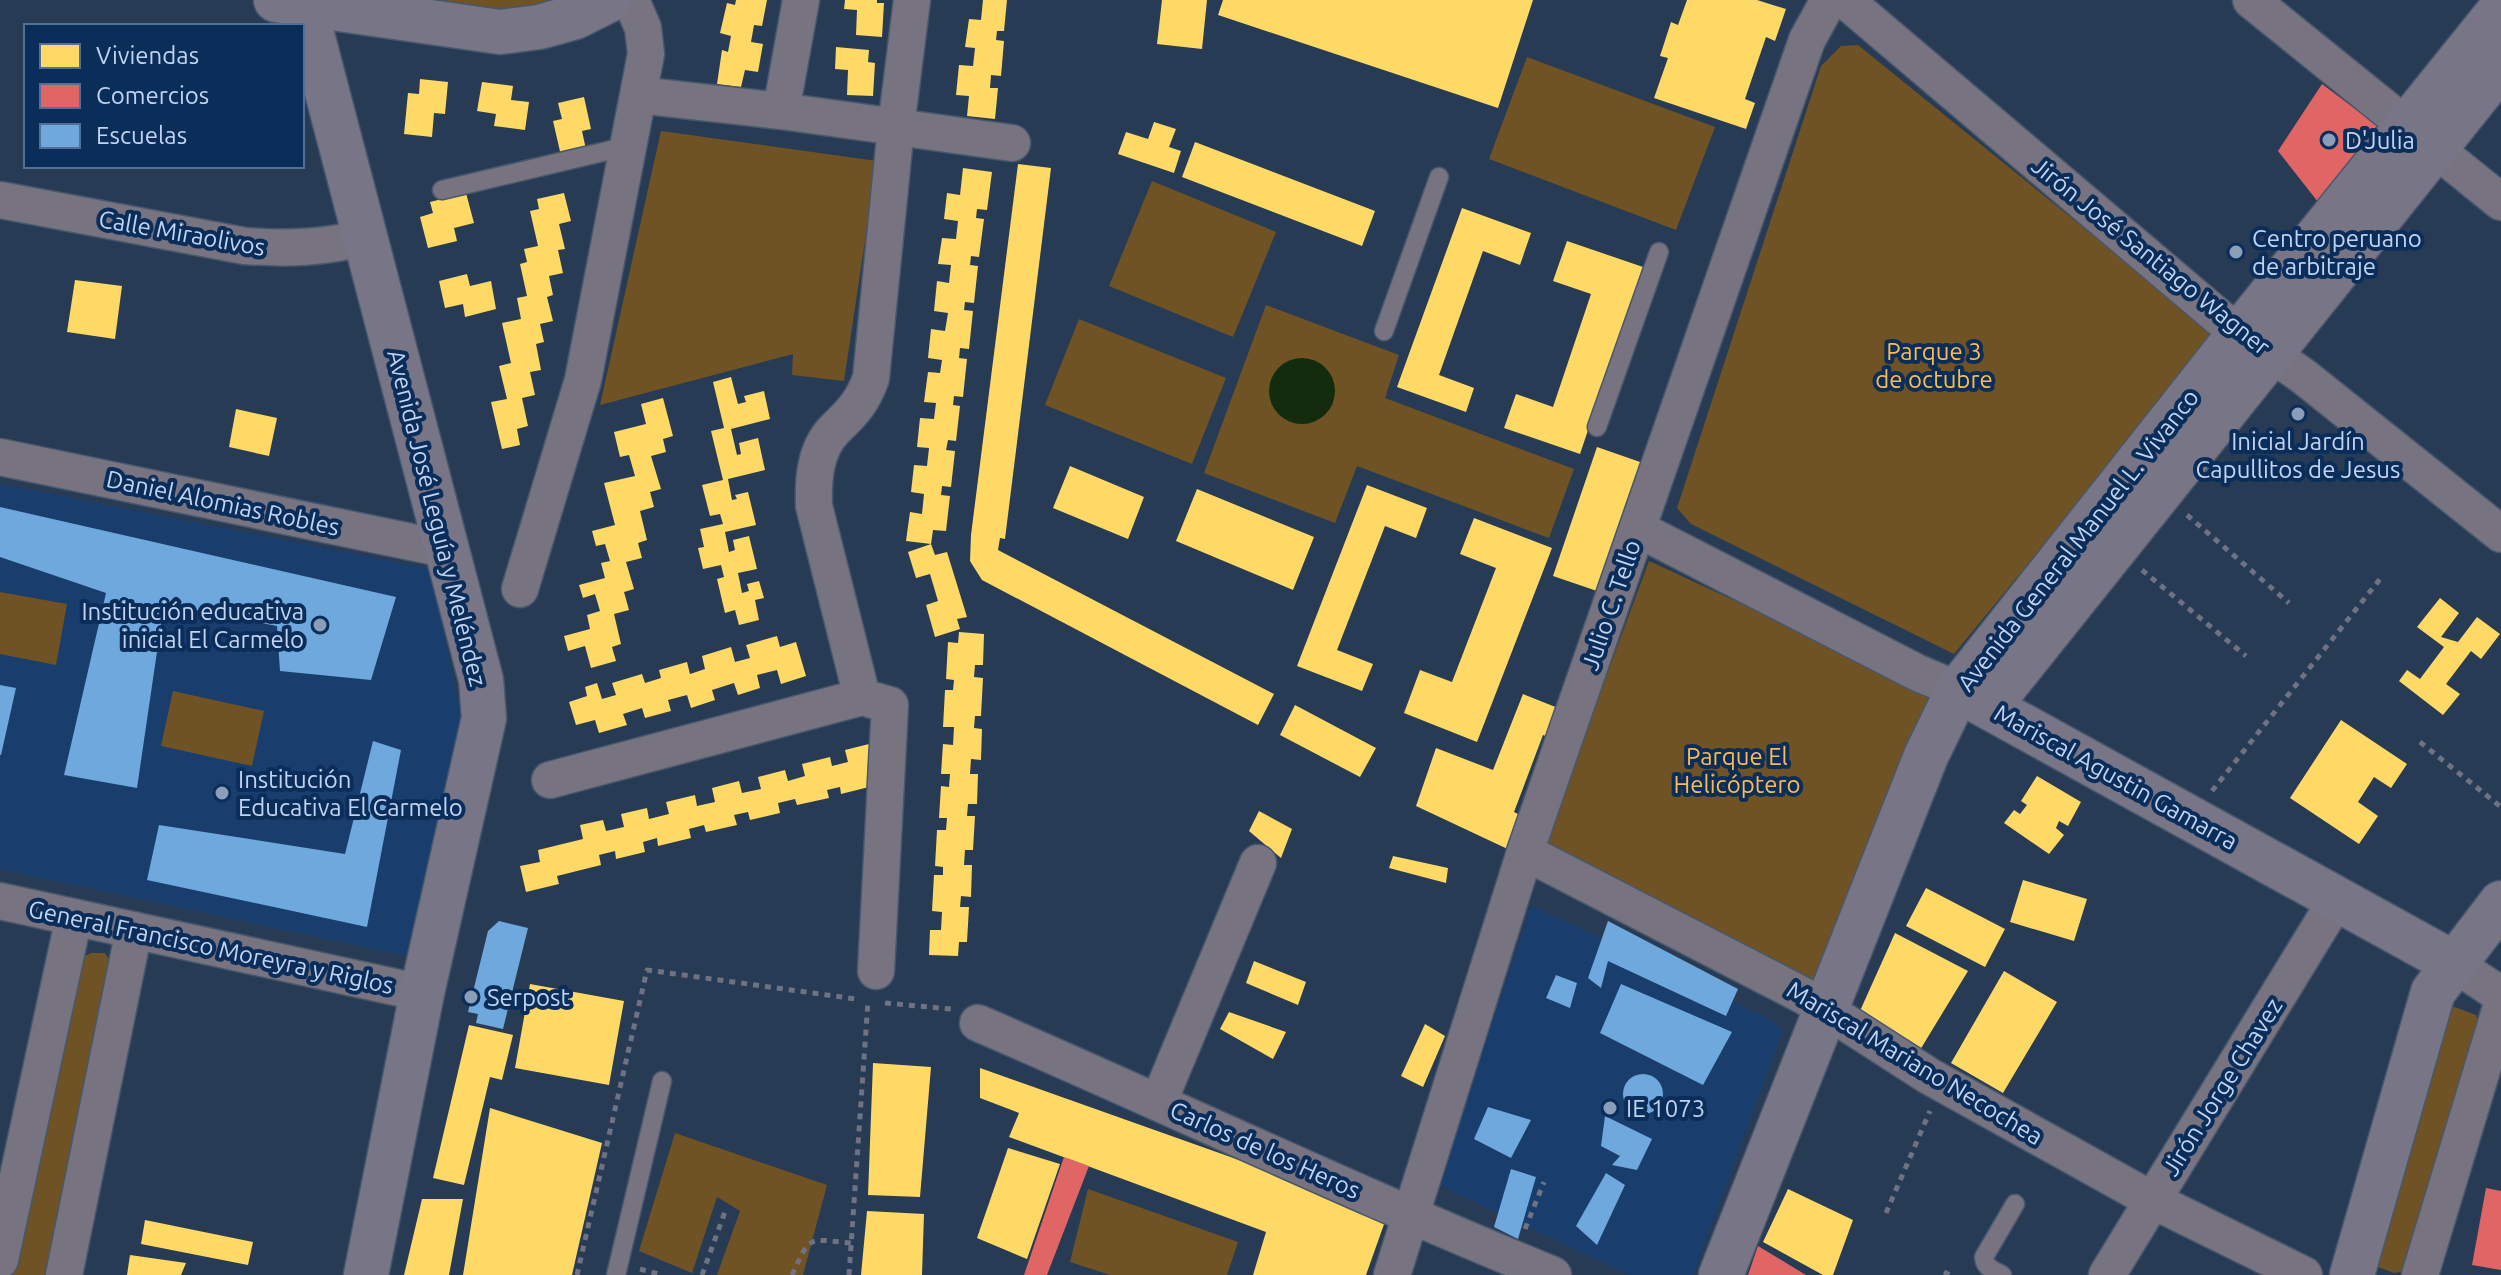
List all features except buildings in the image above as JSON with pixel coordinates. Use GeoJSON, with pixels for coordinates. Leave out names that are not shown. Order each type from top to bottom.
{"type":"FeatureCollection","features":[{"type":"Feature","properties":{"kind":"street"},"geometry":{"type":"LineString","coordinates":[[294,1],[500,32],[539,27],[575,17],[609,0]]}},
{"type":"Feature","properties":{"kind":"street"},"geometry":{"type":"LineString","coordinates":[[520,589],[583,380],[646,54],[643,28],[631,0]]}},
{"type":"Feature","properties":{"kind":"street"},"geometry":{"type":"LineString","coordinates":[[781,111],[801,0]]}},
{"type":"Feature","properties":{"kind":"street"},"geometry":{"type":"LineString","coordinates":[[862,697],[814,506],[813,486],[823,447],[833,430],[857,408],[871,378],[912,0]]}},
{"type":"Feature","properties":{"kind":"street","name":"Julio C. Tello"},"geometry":{"type":"LineString","coordinates":[[1392,1275],[1525,852],[1807,40],[1829,0]]}},
{"type":"Feature","properties":{"kind":"street","name":"Jirón José Santiago Wagner"},"geometry":{"type":"LineString","coordinates":[[1845,0],[2254,344],[2303,376],[2501,534]]}},
{"type":"Feature","properties":{"kind":"street"},"geometry":{"type":"LineString","coordinates":[[2251,0],[2501,202]]}},
{"type":"Feature","properties":{"kind":"street","name":"Avenida José Leguía y Meléndez"},"geometry":{"type":"LineString","coordinates":[[294,1],[301,24]]}},
{"type":"Feature","properties":{"kind":"street","name":"Avenida General Manuel L. Vivanco"},"geometry":{"type":"LineString","coordinates":[[1721,1275],[1926,756],[2421,137],[2501,9]]}},
{"type":"Feature","properties":{"kind":"street","name":"Avenida José Leguía y Meléndez"},"geometry":{"type":"LineString","coordinates":[[304,34],[365,237],[481,680],[484,718],[422,993],[366,1275]]}},
{"type":"Feature","properties":{"kind":"street","name":"Avenida General Manuel L. Vivanco"},"geometry":{"type":"LineString","coordinates":[[2421,137],[2501,66]]}},
{"type":"Feature","properties":{"kind":"street"},"geometry":{"type":"LineString","coordinates":[[638,95],[1012,143]]}},
{"type":"Feature","properties":{"kind":"street","name":"Calle Miraolivos"},"geometry":{"type":"LineString","coordinates":[[0,200],[245,246],[280,249],[331,246],[365,237]]}},
{"type":"Feature","properties":{"kind":"street","name":"Avenida General Manuel L. Vivanco"},"geometry":{"type":"LineString","coordinates":[[1974,698],[2115,547],[2159,492],[2254,344]]}},
{"type":"Feature","properties":{"kind":"street","name":"Daniel Alomias Robles"},"geometry":{"type":"LineString","coordinates":[[0,457],[445,549]]}},
{"type":"Feature","properties":{"kind":"street","name":"Mariscal Agustin Gamarra"},"geometry":{"type":"LineString","coordinates":[[1638,529],[1918,673],[1974,698],[2453,963],[2501,995]]}},
{"type":"Feature","properties":{"kind":"street"},"geometry":{"type":"LineString","coordinates":[[550,780],[862,697],[890,705],[872,986]]}},
{"type":"Feature","properties":{"kind":"street","name":"Mariscal Mariano Necochea"},"geometry":{"type":"LineString","coordinates":[[1525,852],[1806,997],[1942,1083],[2152,1200],[2304,1275]]}},
{"type":"Feature","properties":{"kind":"street"},"geometry":{"type":"LineString","coordinates":[[1159,1101],[1258,863]]}},
{"type":"Feature","properties":{"kind":"street","name":"Jirón Jorge Chavez"},"geometry":{"type":"LineString","coordinates":[[2107,1275],[2337,899]]}},
{"type":"Feature","properties":{"kind":"street","name":"General Francisco Moreyra y Riglos"},"geometry":{"type":"LineString","coordinates":[[0,901],[422,993]]}},
{"type":"Feature","properties":{"kind":"street"},"geometry":{"type":"LineString","coordinates":[[2352,1275],[2433,992],[2501,903]]}},
{"type":"Feature","properties":{"kind":"street"},"geometry":{"type":"LineString","coordinates":[[0,1260],[74,917]]}},
{"type":"Feature","properties":{"kind":"street"},"geometry":{"type":"LineString","coordinates":[[64,1275],[134,930]]}},
{"type":"Feature","properties":{"kind":"street"},"geometry":{"type":"LineString","coordinates":[[2420,1275],[2501,1007]]}},
{"type":"Feature","properties":{"kind":"street","name":"Carlos de los Heros"},"geometry":{"type":"LineString","coordinates":[[984,1026],[1159,1101],[1412,1216],[1553,1275]]}},
{"type":"Feature","properties":{"kind":"lane"},"geometry":{"type":"LineString","coordinates":[[442,190],[628,146]]}},
{"type":"Feature","properties":{"kind":"lane"},"geometry":{"type":"LineString","coordinates":[[1384,331],[1439,177]]}},
{"type":"Feature","properties":{"kind":"lane"},"geometry":{"type":"LineString","coordinates":[[1597,427],[1659,252]]}},
{"type":"Feature","properties":{"kind":"lane"},"geometry":{"type":"LineString","coordinates":[[616,1275],[662,1081]]}},
{"type":"Feature","properties":{"kind":"lane"},"geometry":{"type":"LineString","coordinates":[[2002,1275],[1989,1268],[1984,1263],[1984,1257],[2015,1204]]}},
{"type":"Feature","properties":{"kind":"path"},"geometry":{"type":"LineString","coordinates":[[2159,492],[2289,603]]}},
{"type":"Feature","properties":{"kind":"path"},"geometry":{"type":"LineString","coordinates":[[2115,547],[2246,656]]}},
{"type":"Feature","properties":{"kind":"path"},"geometry":{"type":"LineString","coordinates":[[2190,818],[2380,579]]}},
{"type":"Feature","properties":{"kind":"path"},"geometry":{"type":"LineString","coordinates":[[2420,742],[2501,807]]}},
{"type":"Feature","properties":{"kind":"path"},"geometry":{"type":"LineString","coordinates":[[577,1275],[647,970],[872,986],[983,1014],[984,1026]]}},
{"type":"Feature","properties":{"kind":"path"},"geometry":{"type":"LineString","coordinates":[[849,1275],[872,986]]}},
{"type":"Feature","properties":{"kind":"path"},"geometry":{"type":"LineString","coordinates":[[1886,1213],[1942,1083]]}},
{"type":"Feature","properties":{"kind":"path"},"geometry":{"type":"LineString","coordinates":[[1512,1259],[1544,1182]]}},
{"type":"Feature","properties":{"kind":"path"},"geometry":{"type":"LineString","coordinates":[[702,1275],[726,1209]]}},
{"type":"Feature","properties":{"kind":"path"},"geometry":{"type":"LineString","coordinates":[[792,1275],[806,1245],[814,1241],[851,1243]]}},
{"type":"Feature","properties":{"kind":"shaded area"},"geometry":{"type":"Polygon","coordinates":[[[1308,358],[1326,367],[1333,378],[1333,404],[1326,415],[1315,422],[1296,424],[1283,419],[1274,410],[1269,385],[1274,372],[1283,363],[1308,358]]]}},
{"type":"Feature","properties":{"kind":"shaded area","name":"Institución Educativa El Carmelo"},"geometry":{"type":"Polygon","coordinates":[[[0,484],[431,569],[461,718],[406,956],[0,869],[0,484]]]}},
{"type":"Feature","properties":{"kind":"shaded area","name":"IE 1073"},"geometry":{"type":"Polygon","coordinates":[[[1531,905],[1769,1019],[1783,1030],[1693,1275],[1629,1275],[1439,1185],[1531,905]]]}},
{"type":"Feature","properties":{"kind":"green space"},"geometry":{"type":"Polygon","coordinates":[[[367,0],[572,0],[537,13],[367,0]]]}},
{"type":"Feature","properties":{"kind":"green space","name":"Parque 3 de octubre"},"geometry":{"type":"Polygon","coordinates":[[[1858,45],[2216,335],[1954,654],[1691,524],[1677,508],[1821,66],[1841,46],[1858,45]]]}},
{"type":"Feature","properties":{"kind":"green space"},"geometry":{"type":"Polygon","coordinates":[[[1527,57],[1715,127],[1676,230],[1489,159],[1527,57]]]}},
{"type":"Feature","properties":{"kind":"green space"},"geometry":{"type":"Polygon","coordinates":[[[661,131],[877,161],[844,381],[792,375],[793,354],[600,405],[661,131]]]}},
{"type":"Feature","properties":{"kind":"green space"},"geometry":{"type":"Polygon","coordinates":[[[1152,181],[1276,232],[1233,337],[1109,286],[1152,181]]]}},
{"type":"Feature","properties":{"kind":"green space"},"geometry":{"type":"Polygon","coordinates":[[[1266,305],[1399,355],[1385,398],[1574,469],[1549,538],[1357,466],[1335,523],[1204,473],[1266,305]]]}},
{"type":"Feature","properties":{"kind":"green space"},"geometry":{"type":"Polygon","coordinates":[[[1079,319],[1226,378],[1192,464],[1045,405],[1079,319]]]}},
{"type":"Feature","properties":{"kind":"green space","name":"Parque El Helicóptero"},"geometry":{"type":"Polygon","coordinates":[[[1649,561],[1933,692],[1814,980],[1545,842],[1649,561]]]}},
{"type":"Feature","properties":{"kind":"green space"},"geometry":{"type":"Polygon","coordinates":[[[0,592],[67,604],[56,665],[0,654],[0,592]]]}},
{"type":"Feature","properties":{"kind":"green space"},"geometry":{"type":"Polygon","coordinates":[[[173,691],[264,711],[252,766],[161,746],[173,691]]]}},
{"type":"Feature","properties":{"kind":"green space"},"geometry":{"type":"Polygon","coordinates":[[[91,953],[105,953],[112,964],[50,1275],[9,1275],[81,958],[91,953]]]}},
{"type":"Feature","properties":{"kind":"green space"},"geometry":{"type":"Polygon","coordinates":[[[2452,1006],[2476,1015],[2480,1028],[2409,1270],[2394,1273],[2378,1267],[2372,1255],[2452,1006]]]}},
{"type":"Feature","properties":{"kind":"green space"},"geometry":{"type":"Polygon","coordinates":[[[675,1133],[827,1185],[803,1275],[717,1275],[740,1211],[717,1197],[692,1273],[639,1251],[675,1133]]]}},
{"type":"Feature","properties":{"kind":"green space"},"geometry":{"type":"Polygon","coordinates":[[[1088,1189],[1238,1242],[1227,1275],[1110,1275],[1070,1262],[1088,1189]]]}},
{"type":"Feature","properties":{"kind":"place","name":"D'Julia"},"geometry":{"type":"Point","coordinates":[2329,140]}},
{"type":"Feature","properties":{"kind":"place","name":"Centro peruano de arbitraje"},"geometry":{"type":"Point","coordinates":[2236,252]}},
{"type":"Feature","properties":{"kind":"place","name":"Inicial Jardín Capullitos de Jesus"},"geometry":{"type":"Point","coordinates":[2298,414]}},
{"type":"Feature","properties":{"kind":"place","name":"Institución educativa inicial El Carmelo"},"geometry":{"type":"Point","coordinates":[320,625]}},
{"type":"Feature","properties":{"kind":"place","name":"Institución Educativa El Carmelo"},"geometry":{"type":"Point","coordinates":[222,793]}},
{"type":"Feature","properties":{"kind":"place","name":"Serpost"},"geometry":{"type":"Point","coordinates":[471,997]}},
{"type":"Feature","properties":{"kind":"place","name":"IE 1073"},"geometry":{"type":"Point","coordinates":[1610,1108]}}]}
